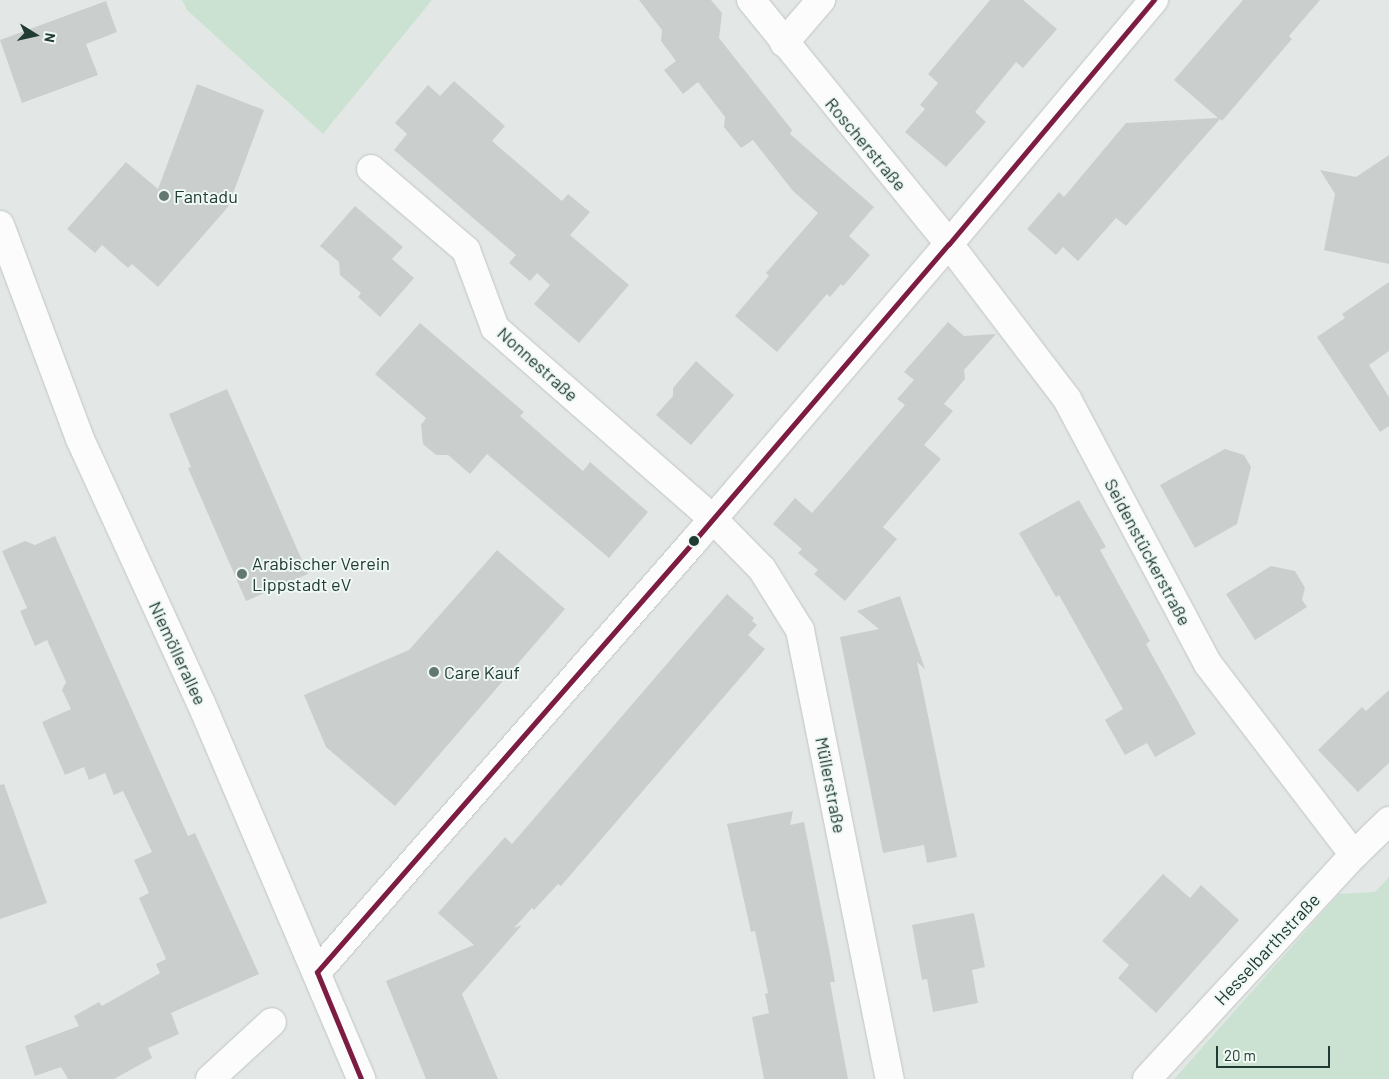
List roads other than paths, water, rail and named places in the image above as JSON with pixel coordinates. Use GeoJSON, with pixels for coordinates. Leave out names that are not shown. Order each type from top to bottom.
{"type":"FeatureCollection","features":[{"type":"Feature","properties":{"kind":"street","name":"Roscherstraße"},"geometry":{"type":"LineString","coordinates":[[751,0],[949,244]]}},
{"type":"Feature","properties":{"kind":"street"},"geometry":{"type":"LineString","coordinates":[[784,43],[821,0]]}},
{"type":"Feature","properties":{"kind":"street"},"geometry":{"type":"LineString","coordinates":[[317,972],[713,519],[949,244],[1154,0]]}},
{"type":"Feature","properties":{"kind":"street","name":"Nonnestraße"},"geometry":{"type":"LineString","coordinates":[[371,169],[466,250],[495,328],[713,519]]}},
{"type":"Feature","properties":{"kind":"street","name":"Niemöllerallee"},"geometry":{"type":"LineString","coordinates":[[0,225],[80,439],[201,703],[361,1079]]}},
{"type":"Feature","properties":{"kind":"street","name":"Seidenstückerstraße"},"geometry":{"type":"LineString","coordinates":[[949,244],[1067,399],[1208,664],[1354,855]]}},
{"type":"Feature","properties":{"kind":"street","name":"Müllerstraße"},"geometry":{"type":"LineString","coordinates":[[713,519],[762,569],[800,630],[890,1079]]}},
{"type":"Feature","properties":{"kind":"street","name":"Hesselbarthstraße"},"geometry":{"type":"LineString","coordinates":[[1147,1079],[1354,855],[1389,821]]}},
{"type":"Feature","properties":{"kind":"street"},"geometry":{"type":"LineString","coordinates":[[210,1079],[272,1022]]}},
{"type":"Feature","properties":{"kind":"place","name":"Fantadu"},"geometry":{"type":"Point","coordinates":[164,196]}},
{"type":"Feature","properties":{"kind":"place","name":"Arabischer Verein Lippstadt eV"},"geometry":{"type":"Point","coordinates":[242,574]}},
{"type":"Feature","properties":{"kind":"place","name":"Care Kauf"},"geometry":{"type":"Point","coordinates":[434,672]}}]}
